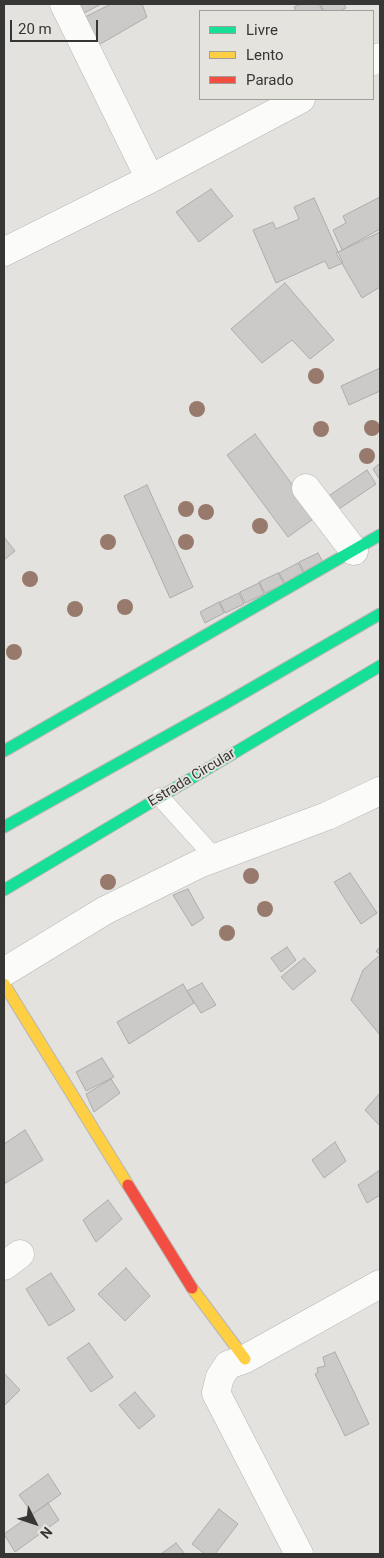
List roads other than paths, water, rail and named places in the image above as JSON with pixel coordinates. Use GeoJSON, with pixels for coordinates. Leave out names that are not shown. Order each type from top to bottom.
{"type":"FeatureCollection","features":[{"type":"Feature","properties":{"kind":"street"},"geometry":{"type":"LineString","coordinates":[[64,4],[150,179]]}},
{"type":"Feature","properties":{"kind":"street"},"geometry":{"type":"LineString","coordinates":[[4,252],[150,179],[299,100]]}},
{"type":"Feature","properties":{"kind":"street"},"geometry":{"type":"LineString","coordinates":[[306,488],[354,551]]}},
{"type":"Feature","properties":{"kind":"street"},"geometry":{"type":"LineString","coordinates":[[4,751],[380,535]]}},
{"type":"Feature","properties":{"kind":"street"},"geometry":{"type":"LineString","coordinates":[[4,826],[226,703],[380,614]]}},
{"type":"Feature","properties":{"kind":"street","name":"Estrada Circular"},"geometry":{"type":"LineString","coordinates":[[4,890],[380,666]]}},
{"type":"Feature","properties":{"kind":"street"},"geometry":{"type":"LineString","coordinates":[[4,972],[104,911],[199,864],[326,816],[380,791]]}},
{"type":"Feature","properties":{"kind":"street"},"geometry":{"type":"LineString","coordinates":[[4,984],[190,1286],[245,1359]]}},
{"type":"Feature","properties":{"kind":"street"},"geometry":{"type":"LineString","coordinates":[[299,1554],[216,1393],[220,1377],[228,1364],[245,1359],[380,1284]]}},
{"type":"Feature","properties":{"kind":"lane"},"geometry":{"type":"LineString","coordinates":[[160,797],[215,858]]}}]}
